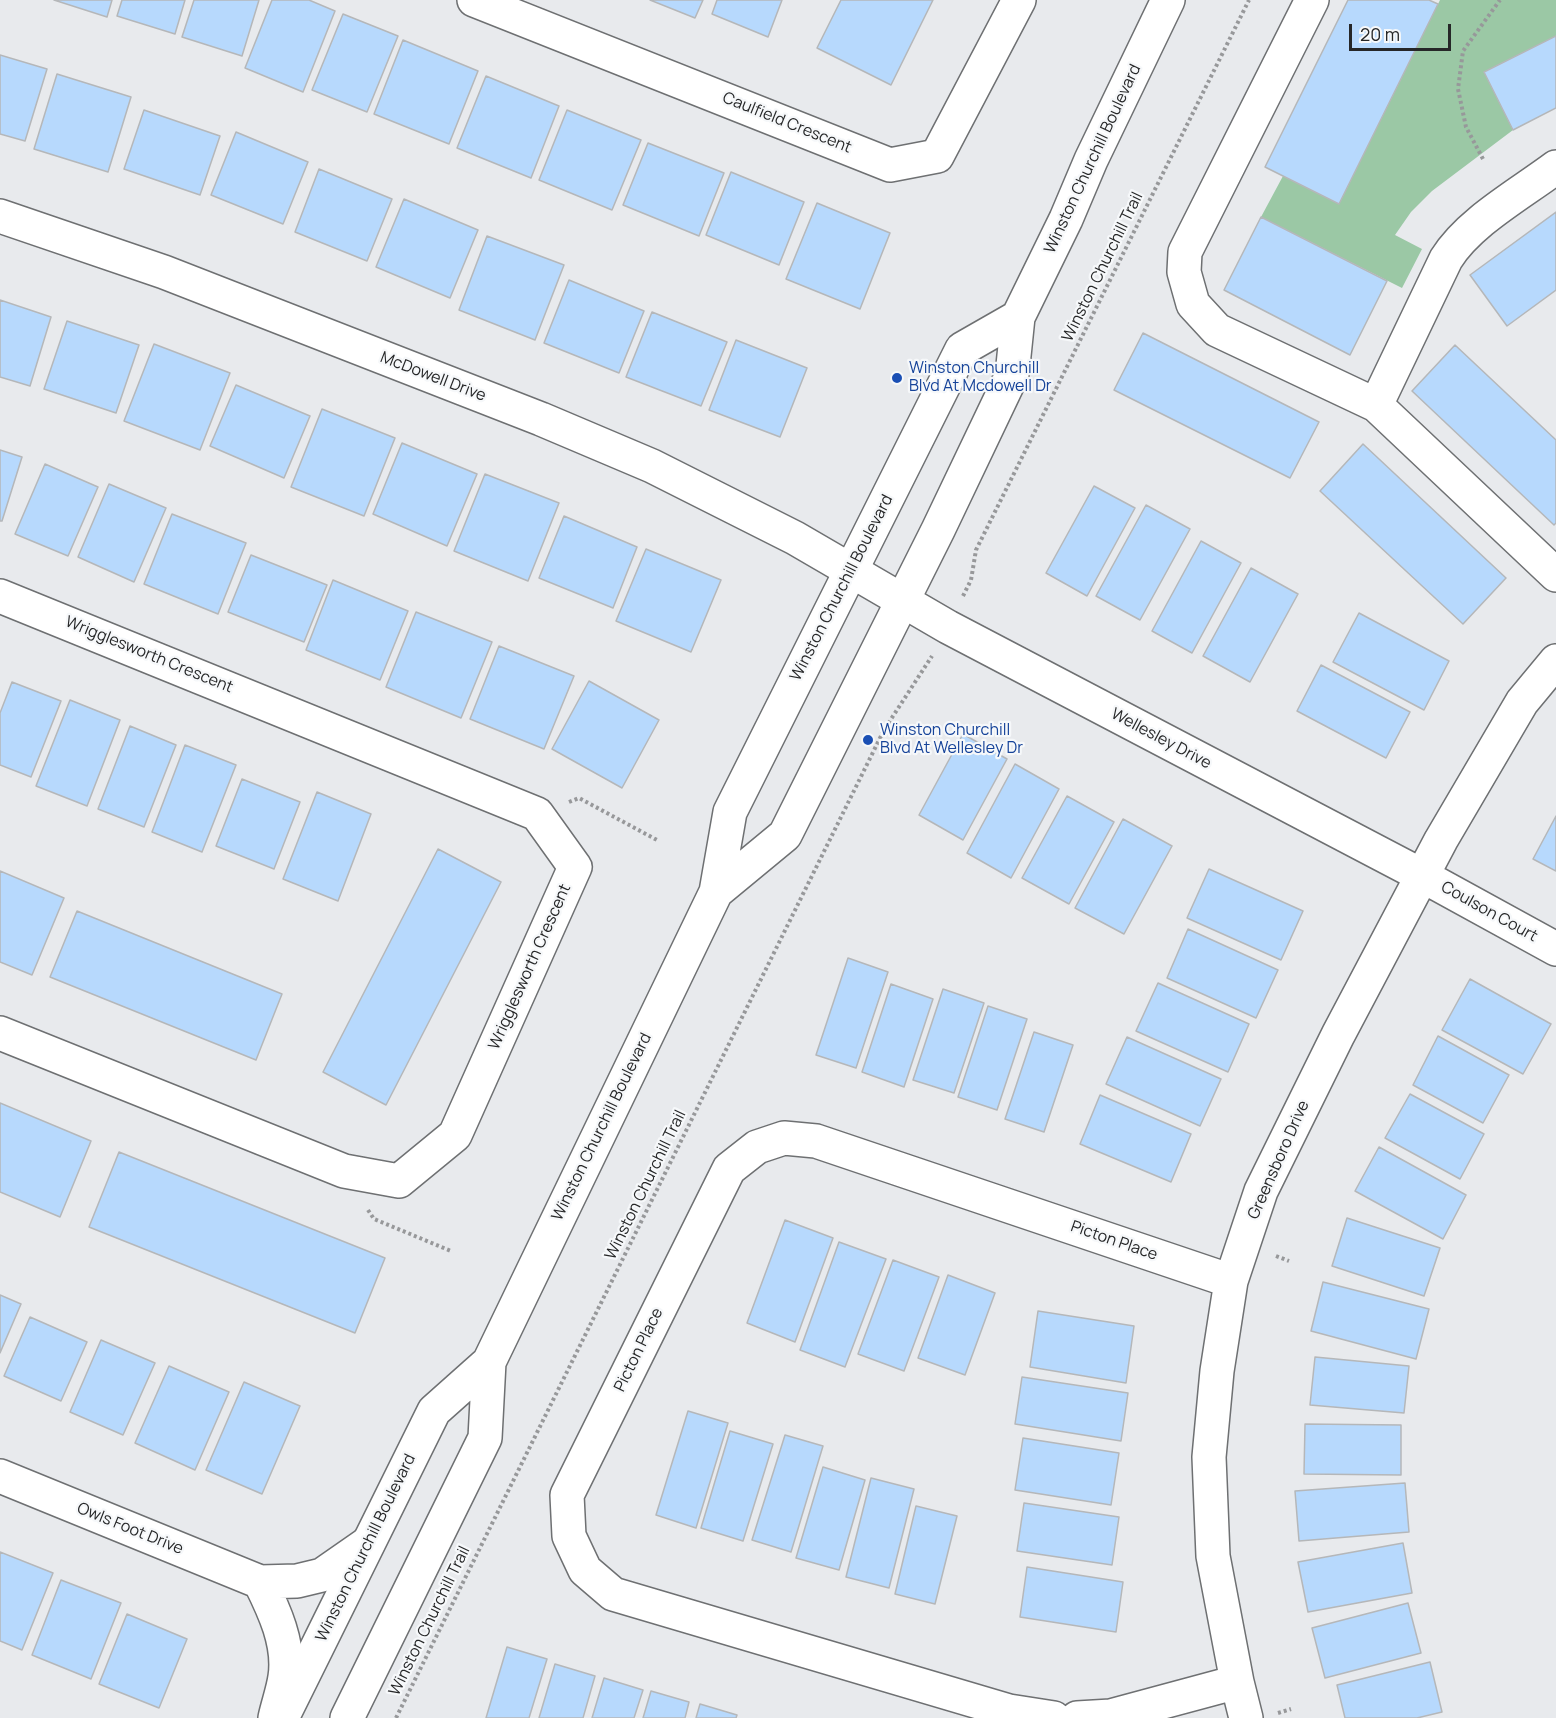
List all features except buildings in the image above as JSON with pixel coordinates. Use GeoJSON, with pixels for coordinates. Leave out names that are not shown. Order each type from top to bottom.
{"type":"FeatureCollection","features":[{"type":"Feature","properties":{"kind":"street","name":"Caulfield Crescent"},"geometry":{"type":"LineString","coordinates":[[474,0],[890,165],[937,156],[1019,0]]}},
{"type":"Feature","properties":{"kind":"street","name":"Winston Churchill Boulevard"},"geometry":{"type":"LineString","coordinates":[[716,892],[785,835],[938,530],[1012,375],[1018,317],[1066,219],[1090,160],[1168,0]]}},
{"type":"Feature","properties":{"kind":"street"},"geometry":{"type":"LineString","coordinates":[[1312,0],[1185,252],[1184,272],[1192,304],[1217,330],[1376,405],[1556,575]]}},
{"type":"Feature","properties":{"kind":"street"},"geometry":{"type":"LineString","coordinates":[[1376,405],[1454,246],[1469,230],[1556,167]]}},
{"type":"Feature","properties":{"kind":"street","name":"McDowell Drive"},"geometry":{"type":"LineString","coordinates":[[0,216],[164,272],[541,419],[652,466],[795,538],[902,600]]}},
{"type":"Feature","properties":{"kind":"street","name":"Winston Churchill Boulevard"},"geometry":{"type":"LineString","coordinates":[[282,1718],[434,1411],[489,1362],[716,892],[730,812],[962,349],[1018,317]]}},
{"type":"Feature","properties":{"kind":"street","name":"Wrigglesworth Crescent"},"geometry":{"type":"LineString","coordinates":[[0,596],[537,814],[575,867],[455,1135],[399,1181],[344,1171],[0,1033]]}},
{"type":"Feature","properties":{"kind":"street","name":"Wellesley Drive"},"geometry":{"type":"LineString","coordinates":[[902,600],[948,627],[1421,875]]}},
{"type":"Feature","properties":{"kind":"street","name":"Greensboro Drive"},"geometry":{"type":"LineString","coordinates":[[1246,1718],[1213,1556],[1209,1456],[1217,1371],[1231,1281],[1261,1191],[1421,875],[1522,702],[1556,661]]}},
{"type":"Feature","properties":{"kind":"street","name":"Coulson Court"},"geometry":{"type":"LineString","coordinates":[[1421,875],[1556,949]]}},
{"type":"Feature","properties":{"kind":"street","name":"Picton Place"},"geometry":{"type":"LineString","coordinates":[[1054,1718],[1009,1711],[613,1594],[585,1569],[569,1536],[567,1495],[729,1169],[757,1147],[784,1138],[816,1141],[1231,1281]]}},
{"type":"Feature","properties":{"kind":"street","name":"Winston Churchill Boulevard"},"geometry":{"type":"LineString","coordinates":[[346,1718],[485,1438],[489,1362]]}},
{"type":"Feature","properties":{"kind":"street","name":"Owls Foot Drive"},"geometry":{"type":"LineString","coordinates":[[0,1476],[260,1582],[297,1581],[322,1575],[368,1543]]}},
{"type":"Feature","properties":{"kind":"street"},"geometry":{"type":"LineString","coordinates":[[260,1582],[279,1621],[284,1646],[286,1674],[275,1718]]}},
{"type":"Feature","properties":{"kind":"street"},"geometry":{"type":"LineString","coordinates":[[1077,1718],[1111,1716],[1237,1682]]}},
{"type":"Feature","properties":{"kind":"path","name":"Winston Churchill Trail"},"geometry":{"type":"LineString","coordinates":[[971,580],[975,550],[1249,0]]}},
{"type":"Feature","properties":{"kind":"path"},"geometry":{"type":"LineString","coordinates":[[1483,159],[1466,127],[1458,89],[1463,51],[1500,0]]}},
{"type":"Feature","properties":{"kind":"path","name":"Winston Churchill Trail"},"geometry":{"type":"LineString","coordinates":[[396,1718],[884,730],[926,668]]}},
{"type":"Feature","properties":{"kind":"path"},"geometry":{"type":"LineString","coordinates":[[537,814],[579,798],[657,840]]}},
{"type":"Feature","properties":{"kind":"path"},"geometry":{"type":"LineString","coordinates":[[344,1171],[374,1220],[451,1251]]}},
{"type":"Feature","properties":{"kind":"path"},"geometry":{"type":"LineString","coordinates":[[1269,1254],[1289,1260]]}},
{"type":"Feature","properties":{"kind":"green space"},"geometry":{"type":"Polygon","coordinates":[[[1440,0],[1556,0],[1556,36],[1484,72],[1513,130],[1432,191],[1411,212],[1395,235],[1422,249],[1402,288],[1261,217],[1283,176],[1339,204],[1440,0]]]}},
{"type":"Feature","properties":{"kind":"place","name":"Winston Churchill Blvd At Mcdowell Dr"},"geometry":{"type":"Point","coordinates":[897,378]}},
{"type":"Feature","properties":{"kind":"place","name":"Winston Churchill Blvd At Wellesley Dr"},"geometry":{"type":"Point","coordinates":[868,740]}}]}
